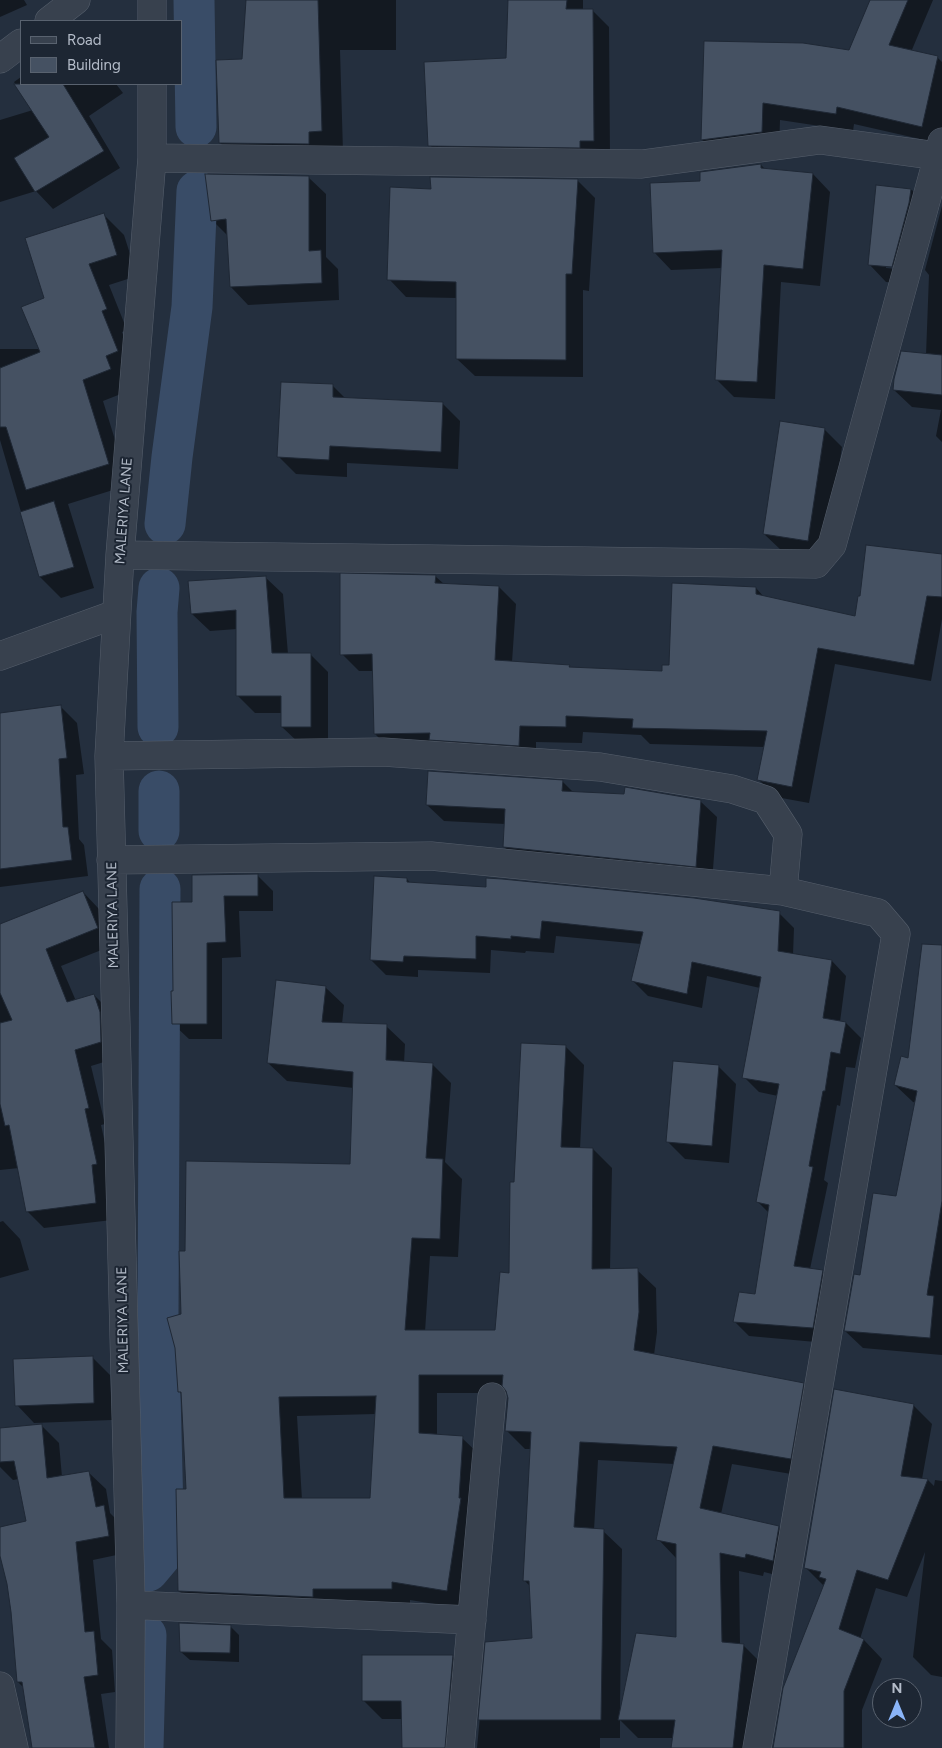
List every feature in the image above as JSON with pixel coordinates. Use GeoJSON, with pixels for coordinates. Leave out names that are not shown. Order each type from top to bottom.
{"type":"FeatureCollection","features":[{"type":"Feature","properties":{"kind":"street"},"geometry":{"type":"LineString","coordinates":[[50,20],[76,0]]}},
{"type":"Feature","properties":{"kind":"street"},"geometry":{"type":"LineString","coordinates":[[152,0],[152,20]]}},
{"type":"Feature","properties":{"kind":"street"},"geometry":{"type":"LineString","coordinates":[[0,59],[20,44]]}},
{"type":"Feature","properties":{"kind":"street","name":"MALERIYA LANE"},"geometry":{"type":"LineString","coordinates":[[130,1748],[130,1605],[109,756],[120,555],[152,158],[152,85]]}},
{"type":"Feature","properties":{"kind":"street"},"geometry":{"type":"LineString","coordinates":[[120,555],[816,564],[832,545],[940,149],[820,140],[642,164],[152,158]]}},
{"type":"Feature","properties":{"kind":"street"},"geometry":{"type":"LineString","coordinates":[[0,656],[116,614]]}},
{"type":"Feature","properties":{"kind":"street"},"geometry":{"type":"LineString","coordinates":[[109,756],[383,752],[600,767],[732,789],[766,800],[788,834],[783,891]]}},
{"type":"Feature","properties":{"kind":"street"},"geometry":{"type":"LineString","coordinates":[[111,860],[431,856],[783,891],[878,913],[896,934],[757,1748]]}},
{"type":"Feature","properties":{"kind":"street"},"geometry":{"type":"LineString","coordinates":[[460,1748],[492,1397]]}},
{"type":"Feature","properties":{"kind":"street"},"geometry":{"type":"LineString","coordinates":[[130,1605],[472,1620]]}},
{"type":"Feature","properties":{"kind":"street"},"geometry":{"type":"LineString","coordinates":[[0,1686],[14,1748]]}},
{"type":"Feature","properties":{"kind":"building"},"geometry":{"type":"Polygon","coordinates":[[[246,0],[318,0],[322,131],[309,132],[309,144],[219,143],[216,60],[242,59],[246,0]]]}},
{"type":"Feature","properties":{"kind":"building"},"geometry":{"type":"Polygon","coordinates":[[[508,0],[567,0],[566,9],[593,9],[594,141],[580,141],[580,148],[428,146],[424,62],[506,58],[508,0]]]}},
{"type":"Feature","properties":{"kind":"building"},"geometry":{"type":"Polygon","coordinates":[[[870,0],[908,0],[889,45],[938,56],[922,127],[837,107],[836,114],[763,103],[762,132],[701,140],[704,41],[803,43],[849,50],[870,0]]]}},
{"type":"Feature","properties":{"kind":"building"},"geometry":{"type":"Polygon","coordinates":[[[14,84],[64,85],[104,151],[35,192],[14,158],[49,137],[14,84]]]}},
{"type":"Feature","properties":{"kind":"building"},"geometry":{"type":"Polygon","coordinates":[[[761,164],[761,168],[813,173],[803,269],[764,265],[757,382],[715,380],[722,250],[653,253],[650,183],[700,181],[700,172],[761,164]]]}},
{"type":"Feature","properties":{"kind":"building"},"geometry":{"type":"Polygon","coordinates":[[[205,174],[309,176],[309,251],[321,250],[322,283],[230,287],[226,219],[211,221],[205,174]]]}},
{"type":"Feature","properties":{"kind":"building"},"geometry":{"type":"Polygon","coordinates":[[[430,177],[578,179],[572,274],[566,274],[566,360],[456,359],[456,282],[387,280],[390,187],[431,189],[430,177]]]}},
{"type":"Feature","properties":{"kind":"building"},"geometry":{"type":"Polygon","coordinates":[[[876,185],[911,189],[892,267],[868,265],[876,185]]]}},
{"type":"Feature","properties":{"kind":"building"},"geometry":{"type":"Polygon","coordinates":[[[104,213],[117,255],[89,264],[107,309],[102,311],[118,351],[106,356],[111,369],[83,380],[109,464],[26,490],[6,427],[0,427],[0,368],[40,352],[21,307],[44,298],[25,238],[104,213]]]}},
{"type":"Feature","properties":{"kind":"building"},"geometry":{"type":"Polygon","coordinates":[[[901,351],[942,355],[942,395],[893,390],[901,351]]]}},
{"type":"Feature","properties":{"kind":"building"},"geometry":{"type":"Polygon","coordinates":[[[281,382],[333,384],[333,397],[443,402],[441,452],[330,446],[329,460],[277,457],[281,382]]]}},
{"type":"Feature","properties":{"kind":"building"},"geometry":{"type":"Polygon","coordinates":[[[780,421],[825,428],[808,541],[763,534],[780,421]]]}},
{"type":"Feature","properties":{"kind":"building"},"geometry":{"type":"Polygon","coordinates":[[[54,501],[74,567],[39,577],[20,512],[54,501]]]}},
{"type":"Feature","properties":{"kind":"building"},"geometry":{"type":"Polygon","coordinates":[[[866,545],[942,554],[942,597],[927,596],[914,665],[818,648],[792,787],[757,780],[767,731],[632,728],[633,719],[566,716],[566,727],[520,726],[519,746],[429,740],[430,733],[374,734],[372,654],[340,655],[340,573],[436,575],[435,583],[499,586],[495,660],[570,665],[569,667],[662,671],[662,665],[669,665],[672,583],[756,587],[756,594],[855,616],[858,596],[860,596],[866,545]]]}},
{"type":"Feature","properties":{"kind":"building"},"geometry":{"type":"Polygon","coordinates":[[[266,576],[272,653],[311,653],[311,727],[281,727],[281,696],[236,696],[236,610],[191,614],[188,581],[266,576]]]}},
{"type":"Feature","properties":{"kind":"building"},"geometry":{"type":"Polygon","coordinates":[[[61,705],[67,758],[59,759],[63,827],[68,827],[72,860],[0,869],[0,713],[61,705]]]}},
{"type":"Feature","properties":{"kind":"building"},"geometry":{"type":"Polygon","coordinates":[[[428,771],[563,780],[562,791],[624,794],[625,787],[701,800],[696,867],[503,847],[505,809],[426,805],[428,771]]]}},
{"type":"Feature","properties":{"kind":"building"},"geometry":{"type":"Polygon","coordinates":[[[258,874],[258,896],[224,896],[226,942],[207,943],[207,1024],[172,1024],[172,902],[192,902],[192,875],[258,874]]]}},
{"type":"Feature","properties":{"kind":"building"},"geometry":{"type":"Polygon","coordinates":[[[374,876],[407,878],[407,882],[486,887],[486,878],[502,879],[694,898],[780,911],[778,951],[832,960],[823,1018],[846,1022],[840,1054],[831,1052],[809,1166],[813,1167],[794,1266],[823,1270],[813,1328],[733,1322],[739,1292],[755,1294],[769,1205],[756,1202],[779,1084],[742,1078],[761,977],[692,962],[687,994],[631,981],[643,932],[542,921],[540,939],[511,936],[511,939],[476,936],[476,959],[404,956],[403,962],[370,960],[374,876]]]}},
{"type":"Feature","properties":{"kind":"building"},"geometry":{"type":"Polygon","coordinates":[[[83,891],[98,928],[46,949],[67,1002],[94,994],[100,1012],[101,1042],[75,1050],[89,1108],[85,1109],[97,1164],[92,1165],[96,1203],[26,1212],[9,1125],[5,1126],[0,1104],[0,1023],[12,1020],[0,993],[0,924],[83,891]]]}},
{"type":"Feature","properties":{"kind":"building"},"geometry":{"type":"Polygon","coordinates":[[[922,944],[942,945],[942,1201],[927,1295],[934,1296],[930,1338],[844,1331],[854,1274],[860,1275],[873,1193],[896,1196],[917,1091],[894,1085],[901,1056],[908,1058],[922,944]]]}},
{"type":"Feature","properties":{"kind":"building"},"geometry":{"type":"Polygon","coordinates":[[[276,980],[326,986],[322,1022],[387,1024],[386,1060],[433,1063],[426,1158],[443,1159],[440,1239],[412,1238],[405,1330],[495,1330],[500,1272],[509,1273],[510,1182],[514,1182],[521,1043],[566,1045],[561,1147],[593,1148],[592,1269],[638,1268],[639,1312],[634,1350],[804,1383],[791,1459],[713,1446],[700,1508],[779,1526],[773,1561],[746,1554],[745,1558],[720,1553],[722,1642],[744,1644],[733,1748],[671,1748],[675,1720],[618,1720],[636,1633],[676,1637],[676,1544],[656,1540],[677,1447],[580,1442],[574,1527],[604,1529],[601,1720],[478,1720],[485,1642],[532,1638],[529,1581],[523,1581],[531,1432],[505,1431],[508,1398],[502,1386],[503,1375],[419,1375],[419,1433],[463,1436],[459,1498],[461,1498],[447,1591],[392,1582],[392,1589],[313,1589],[313,1597],[178,1591],[176,1489],[186,1489],[181,1392],[178,1392],[175,1348],[167,1318],[181,1314],[179,1251],[185,1251],[186,1161],[350,1164],[353,1072],[267,1063],[276,980]],[[376,1396],[279,1397],[284,1498],[370,1498],[376,1396]]]}},
{"type":"Feature","properties":{"kind":"building"},"geometry":{"type":"Polygon","coordinates":[[[673,1061],[719,1065],[712,1146],[666,1142],[673,1061]]]}},
{"type":"Feature","properties":{"kind":"building"},"geometry":{"type":"Polygon","coordinates":[[[93,1356],[94,1403],[15,1406],[13,1359],[93,1356]]]}},
{"type":"Feature","properties":{"kind":"building"},"geometry":{"type":"Polygon","coordinates":[[[834,1389],[914,1404],[901,1476],[928,1479],[888,1580],[857,1570],[839,1629],[864,1639],[844,1691],[844,1748],[773,1748],[783,1688],[826,1579],[819,1577],[821,1572],[804,1568],[834,1389]]]}},
{"type":"Feature","properties":{"kind":"building"},"geometry":{"type":"Polygon","coordinates":[[[42,1424],[47,1478],[89,1471],[96,1507],[104,1505],[109,1536],[76,1542],[85,1632],[94,1631],[98,1675],[84,1677],[95,1748],[32,1748],[22,1682],[17,1682],[11,1612],[0,1556],[0,1527],[26,1521],[14,1461],[0,1462],[0,1428],[42,1424]]]}},
{"type":"Feature","properties":{"kind":"building"},"geometry":{"type":"Polygon","coordinates":[[[179,1623],[231,1625],[230,1653],[180,1652],[179,1623]]]}},
{"type":"Feature","properties":{"kind":"building"},"geometry":{"type":"Polygon","coordinates":[[[362,1655],[453,1655],[445,1748],[402,1748],[401,1701],[362,1701],[362,1655]]]}},
{"type":"Feature","properties":{"kind":"waterway"},"geometry":{"type":"LineString","coordinates":[[194,0],[196,127]]}},
{"type":"Feature","properties":{"kind":"waterway"},"geometry":{"type":"LineString","coordinates":[[165,524],[192,307],[197,191]]}},
{"type":"Feature","properties":{"kind":"waterway"},"geometry":{"type":"LineString","coordinates":[[158,727],[157,612],[159,588]]}},
{"type":"Feature","properties":{"kind":"waterway"},"geometry":{"type":"LineString","coordinates":[[159,791],[159,831]]}},
{"type":"Feature","properties":{"kind":"waterway"},"geometry":{"type":"LineString","coordinates":[[148,1571],[164,1552],[158,1314],[160,889]]}},
{"type":"Feature","properties":{"kind":"waterway"},"geometry":{"type":"LineString","coordinates":[[143,1748],[146,1635]]}}]}
